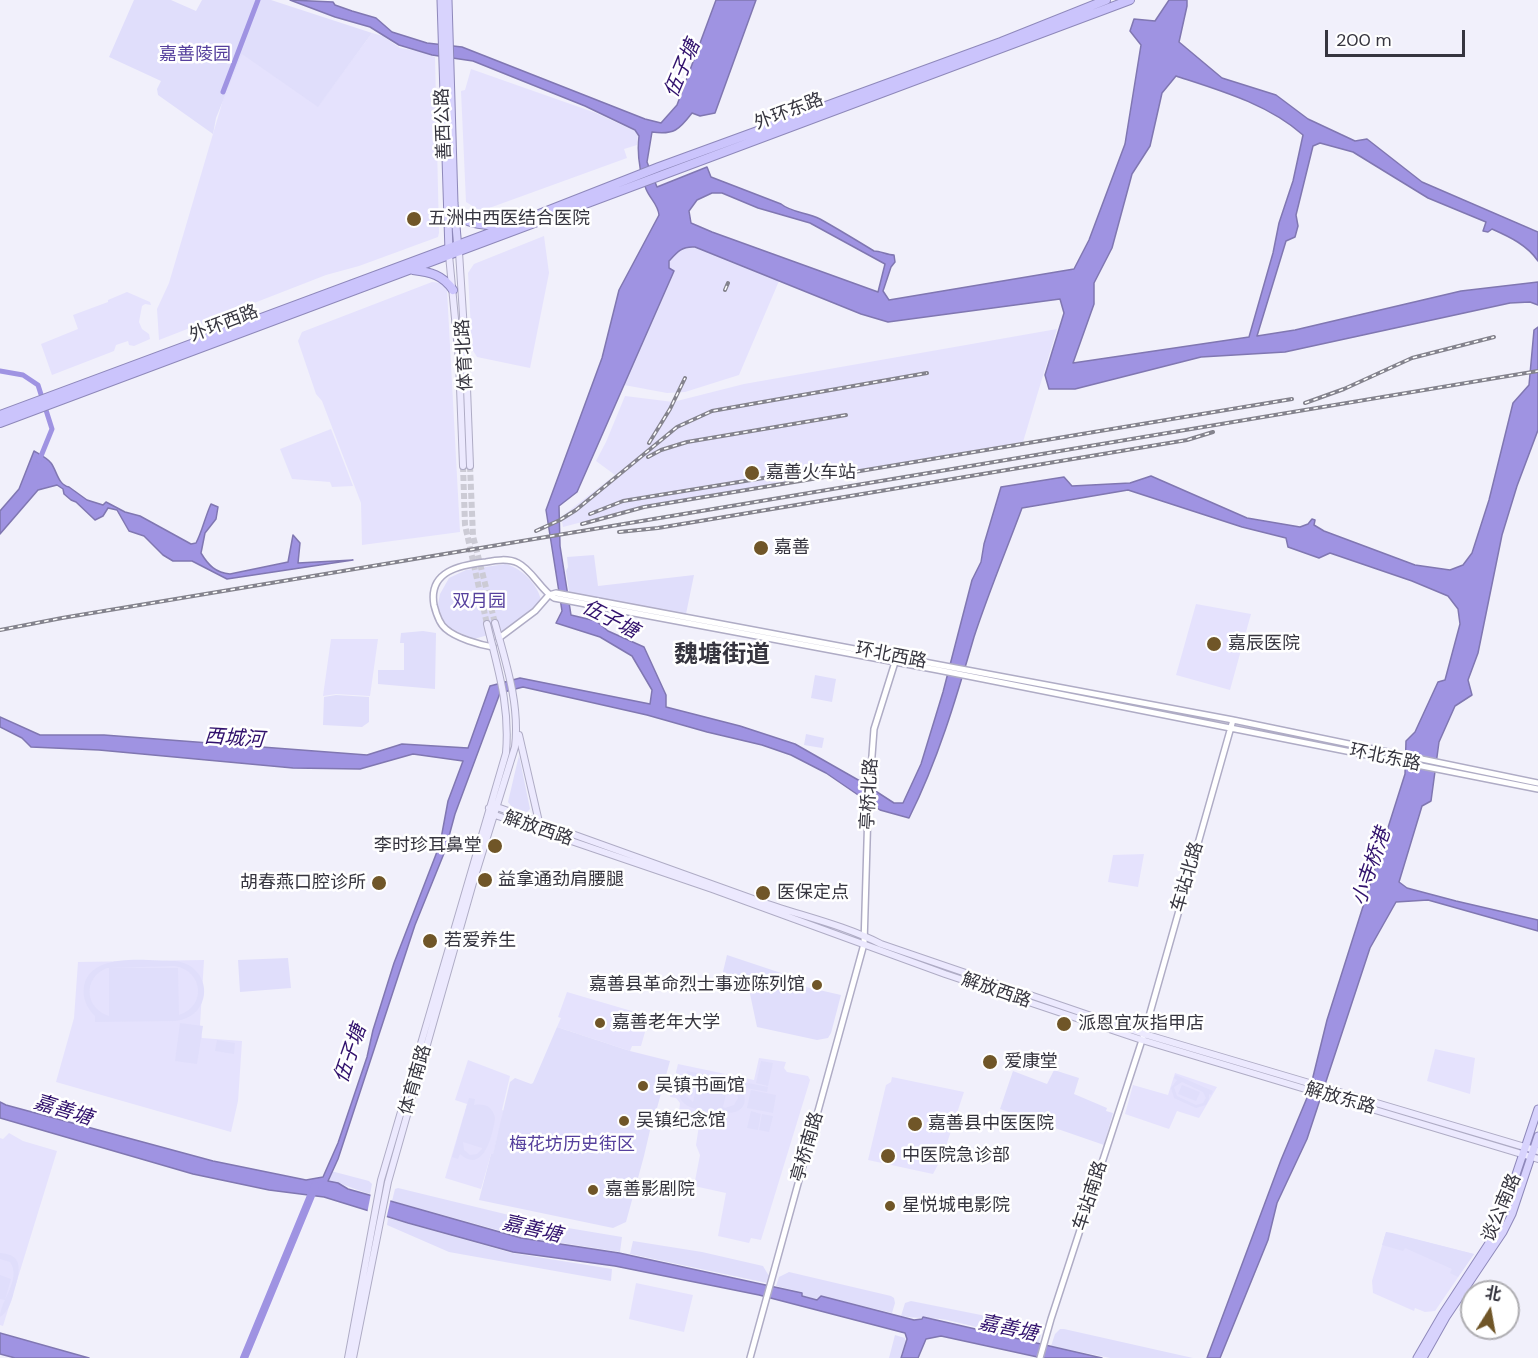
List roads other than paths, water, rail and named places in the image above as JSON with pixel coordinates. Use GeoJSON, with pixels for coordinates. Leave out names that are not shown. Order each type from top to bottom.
{"type":"FeatureCollection","features":[{"type":"Feature","properties":{"kind":"highway","name":"外环东路"},"geometry":{"type":"LineString","coordinates":[[458,248],[506,226],[638,180],[687,166],[1031,33],[1106,0]]}},
{"type":"Feature","properties":{"kind":"highway","name":"外环东路"},"geometry":{"type":"LineString","coordinates":[[458,248],[638,180],[659,167],[1001,42],[1130,0]]}},
{"type":"Feature","properties":{"kind":"highway"},"geometry":{"type":"LineString","coordinates":[[454,211],[475,224],[506,226]]}},
{"type":"Feature","properties":{"kind":"highway","name":"外环西路"},"geometry":{"type":"LineString","coordinates":[[63,396],[458,248]]}},
{"type":"Feature","properties":{"kind":"highway","name":"外环西路"},"geometry":{"type":"LineString","coordinates":[[0,415],[27,409],[411,270],[449,251]]}},
{"type":"Feature","properties":{"kind":"highway"},"geometry":{"type":"LineString","coordinates":[[411,270],[439,275],[447,280],[453,290]]}},
{"type":"Feature","properties":{"kind":"highway","name":"外环西路"},"geometry":{"type":"LineString","coordinates":[[0,423],[27,409]]}},
{"type":"Feature","properties":{"kind":"main road","name":"善西公路"},"geometry":{"type":"LineString","coordinates":[[441,0],[445,37],[449,251]]}},
{"type":"Feature","properties":{"kind":"main road","name":"善西公路"},"geometry":{"type":"LineString","coordinates":[[445,37],[448,0]]}},
{"type":"Feature","properties":{"kind":"main road","name":"善西公路"},"geometry":{"type":"LineString","coordinates":[[446,70],[458,248]]}},
{"type":"Feature","properties":{"kind":"main road","name":"体育北路"},"geometry":{"type":"LineString","coordinates":[[449,251],[467,466],[466,362],[458,248]]}},
{"type":"Feature","properties":{"kind":"main road"},"geometry":{"type":"LineString","coordinates":[[495,623],[539,822]]}},
{"type":"Feature","properties":{"kind":"main road"},"geometry":{"type":"LineString","coordinates":[[487,624],[506,699],[508,730],[506,753],[489,808]]}},
{"type":"Feature","properties":{"kind":"main road"},"geometry":{"type":"LineString","coordinates":[[497,807],[515,747],[516,723]]}},
{"type":"Feature","properties":{"kind":"main road","name":"解放西路"},"geometry":{"type":"LineString","coordinates":[[489,808],[497,807],[1143,1037]]}},
{"type":"Feature","properties":{"kind":"main road","name":"体育南路"},"geometry":{"type":"LineString","coordinates":[[384,1181],[497,807]]}},
{"type":"Feature","properties":{"kind":"main road","name":"解放西路"},"geometry":{"type":"LineString","coordinates":[[489,808],[495,815],[539,831],[553,833],[945,974],[1143,1037]]}},
{"type":"Feature","properties":{"kind":"main road","name":"体育南路"},"geometry":{"type":"LineString","coordinates":[[353,1358],[384,1181],[489,808]]}},
{"type":"Feature","properties":{"kind":"main road","name":"解放东路"},"geometry":{"type":"LineString","coordinates":[[1143,1037],[1532,1153]]}},
{"type":"Feature","properties":{"kind":"main road"},"geometry":{"type":"LineString","coordinates":[[1532,1153],[1538,1109]]}},
{"type":"Feature","properties":{"kind":"main road"},"geometry":{"type":"LineString","coordinates":[[1532,1153],[1538,1136]]}},
{"type":"Feature","properties":{"kind":"main road","name":"谈公南路"},"geometry":{"type":"LineString","coordinates":[[1417,1358],[1497,1231],[1532,1153]]}},
{"type":"Feature","properties":{"kind":"main road","name":"谈公南路"},"geometry":{"type":"LineString","coordinates":[[1423,1358],[1446,1317],[1503,1232],[1512,1214],[1532,1153]]}},
{"type":"Feature","properties":{"kind":"main road","name":"体育南路"},"geometry":{"type":"LineString","coordinates":[[348,1358],[377,1225]]}},
{"type":"Feature","properties":{"kind":"street"},"geometry":{"type":"LineString","coordinates":[[493,647],[475,643],[446,629],[436,615],[434,600],[435,590],[441,576],[465,565],[509,560],[519,563],[553,595],[499,638]]}},
{"type":"Feature","properties":{"kind":"street","name":"环北西路"},"geometry":{"type":"LineString","coordinates":[[553,595],[939,668],[1233,720]]}},
{"type":"Feature","properties":{"kind":"street","name":"亭桥北路"},"geometry":{"type":"LineString","coordinates":[[864,936],[868,809],[874,729],[896,659]]}},
{"type":"Feature","properties":{"kind":"street","name":"环北西路"},"geometry":{"type":"LineString","coordinates":[[972,674],[1231,728]]}},
{"type":"Feature","properties":{"kind":"street","name":"车站北路"},"geometry":{"type":"LineString","coordinates":[[1143,1037],[1233,720]]}},
{"type":"Feature","properties":{"kind":"street","name":"环北东路"},"geometry":{"type":"LineString","coordinates":[[1233,720],[1538,789]]}},
{"type":"Feature","properties":{"kind":"street","name":"环北东路"},"geometry":{"type":"LineString","coordinates":[[1231,728],[1393,757]]}},
{"type":"Feature","properties":{"kind":"street","name":"环北东路"},"geometry":{"type":"LineString","coordinates":[[1448,769],[1538,783]]}},
{"type":"Feature","properties":{"kind":"street","name":"亭桥南路"},"geometry":{"type":"LineString","coordinates":[[750,1358],[864,944],[864,936]]}},
{"type":"Feature","properties":{"kind":"street","name":"车站南路"},"geometry":{"type":"LineString","coordinates":[[1041,1358],[1143,1037]]}},
{"type":"Feature","properties":{"kind":"waterway"},"geometry":{"type":"LineString","coordinates":[[223,92],[258,0]]}},
{"type":"Feature","properties":{"kind":"waterway","name":"西城河"},"geometry":{"type":"LineString","coordinates":[[0,371],[23,375],[38,385],[52,429],[39,461]]}},
{"type":"Feature","properties":{"kind":"waterway","name":"伍子塘"},"geometry":{"type":"LineString","coordinates":[[244,1358],[315,1186]]}},
{"type":"Feature","properties":{"kind":"tunnel"},"geometry":{"type":"LineString","coordinates":[[463,466],[465,525],[487,624]]}},
{"type":"Feature","properties":{"kind":"tunnel"},"geometry":{"type":"LineString","coordinates":[[470,466],[473,536],[495,623]]}},
{"type":"Feature","properties":{"kind":"railway"},"geometry":{"type":"LineString","coordinates":[[725,290],[728,283]]}},
{"type":"Feature","properties":{"kind":"railway"},"geometry":{"type":"LineString","coordinates":[[1305,403],[1344,389],[1412,358],[1494,337]]}},
{"type":"Feature","properties":{"kind":"railway"},"geometry":{"type":"LineString","coordinates":[[0,630],[1538,371]]}},
{"type":"Feature","properties":{"kind":"railway"},"geometry":{"type":"LineString","coordinates":[[536,531],[576,510],[677,427],[712,411],[927,373]]}},
{"type":"Feature","properties":{"kind":"railway"},"geometry":{"type":"LineString","coordinates":[[649,443],[670,409],[685,378]]}},
{"type":"Feature","properties":{"kind":"railway"},"geometry":{"type":"LineString","coordinates":[[582,524],[644,507],[1292,399]]}},
{"type":"Feature","properties":{"kind":"railway"},"geometry":{"type":"LineString","coordinates":[[648,457],[661,450],[687,442],[846,415]]}},
{"type":"Feature","properties":{"kind":"railway"},"geometry":{"type":"LineString","coordinates":[[619,532],[658,528],[1187,440],[1213,432]]}},
{"type":"Feature","properties":{"kind":"railway"},"geometry":{"type":"LineString","coordinates":[[590,514],[623,501],[806,471],[834,469]]}},
{"type":"Feature","properties":{"kind":"place","name":"五洲中西医结合医院"},"geometry":{"type":"Point","coordinates":[414,219]}},
{"type":"Feature","properties":{"kind":"place","name":"嘉善火车站"},"geometry":{"type":"Point","coordinates":[752,473]}},
{"type":"Feature","properties":{"kind":"place","name":"嘉善"},"geometry":{"type":"Point","coordinates":[761,548]}},
{"type":"Feature","properties":{"kind":"place","name":"嘉辰医院"},"geometry":{"type":"Point","coordinates":[1214,644]}},
{"type":"Feature","properties":{"kind":"place","name":"李时珍耳鼻堂"},"geometry":{"type":"Point","coordinates":[495,846]}},
{"type":"Feature","properties":{"kind":"place","name":"益拿通劲肩腰腿"},"geometry":{"type":"Point","coordinates":[485,880]}},
{"type":"Feature","properties":{"kind":"place","name":"胡春燕口腔诊所"},"geometry":{"type":"Point","coordinates":[379,883]}},
{"type":"Feature","properties":{"kind":"place","name":"医保定点"},"geometry":{"type":"Point","coordinates":[763,893]}},
{"type":"Feature","properties":{"kind":"place","name":"若爱养生"},"geometry":{"type":"Point","coordinates":[430,941]}},
{"type":"Feature","properties":{"kind":"place","name":"嘉善县革命烈士事迹陈列馆"},"geometry":{"type":"Point","coordinates":[817,985]}},
{"type":"Feature","properties":{"kind":"place","name":"嘉善老年大学"},"geometry":{"type":"Point","coordinates":[600,1023]}},
{"type":"Feature","properties":{"kind":"place","name":"派恩宜灰指甲店"},"geometry":{"type":"Point","coordinates":[1064,1024]}},
{"type":"Feature","properties":{"kind":"place","name":"爱康堂"},"geometry":{"type":"Point","coordinates":[990,1062]}},
{"type":"Feature","properties":{"kind":"place","name":"吴镇书画馆"},"geometry":{"type":"Point","coordinates":[643,1086]}},
{"type":"Feature","properties":{"kind":"place","name":"吴镇纪念馆"},"geometry":{"type":"Point","coordinates":[624,1121]}},
{"type":"Feature","properties":{"kind":"place","name":"嘉善县中医医院"},"geometry":{"type":"Point","coordinates":[915,1124]}},
{"type":"Feature","properties":{"kind":"place","name":"中医院急诊部"},"geometry":{"type":"Point","coordinates":[888,1156]}},
{"type":"Feature","properties":{"kind":"place","name":"嘉善影剧院"},"geometry":{"type":"Point","coordinates":[593,1190]}},
{"type":"Feature","properties":{"kind":"place","name":"星悦城电影院"},"geometry":{"type":"Point","coordinates":[890,1206]}},
{"type":"Feature","properties":{"kind":"district","name":"魏塘街道"},"geometry":{"type":"Point","coordinates":[722,656]}},
{"type":"Feature","properties":{"kind":"park label","name":"嘉善陵园"},"geometry":{"type":"Point","coordinates":[195,55]}},
{"type":"Feature","properties":{"kind":"park label","name":"双月园"},"geometry":{"type":"Point","coordinates":[479,602]}},
{"type":"Feature","properties":{"kind":"park label","name":"梅花坊历史街区"},"geometry":{"type":"Point","coordinates":[572,1145]}},
{"type":"Feature","properties":{"kind":"water label","name":"小寺桥港"},"geometry":{"type":"Point","coordinates":[1372,867]}},
{"type":"Feature","properties":{"kind":"water label","name":"嘉善塘"},"geometry":{"type":"Point","coordinates":[63,1111]}},
{"type":"Feature","properties":{"kind":"water label","name":"嘉善塘"},"geometry":{"type":"Point","coordinates":[532,1230]}},
{"type":"Feature","properties":{"kind":"water label","name":"嘉善塘"},"geometry":{"type":"Point","coordinates":[1008,1329]}}]}
